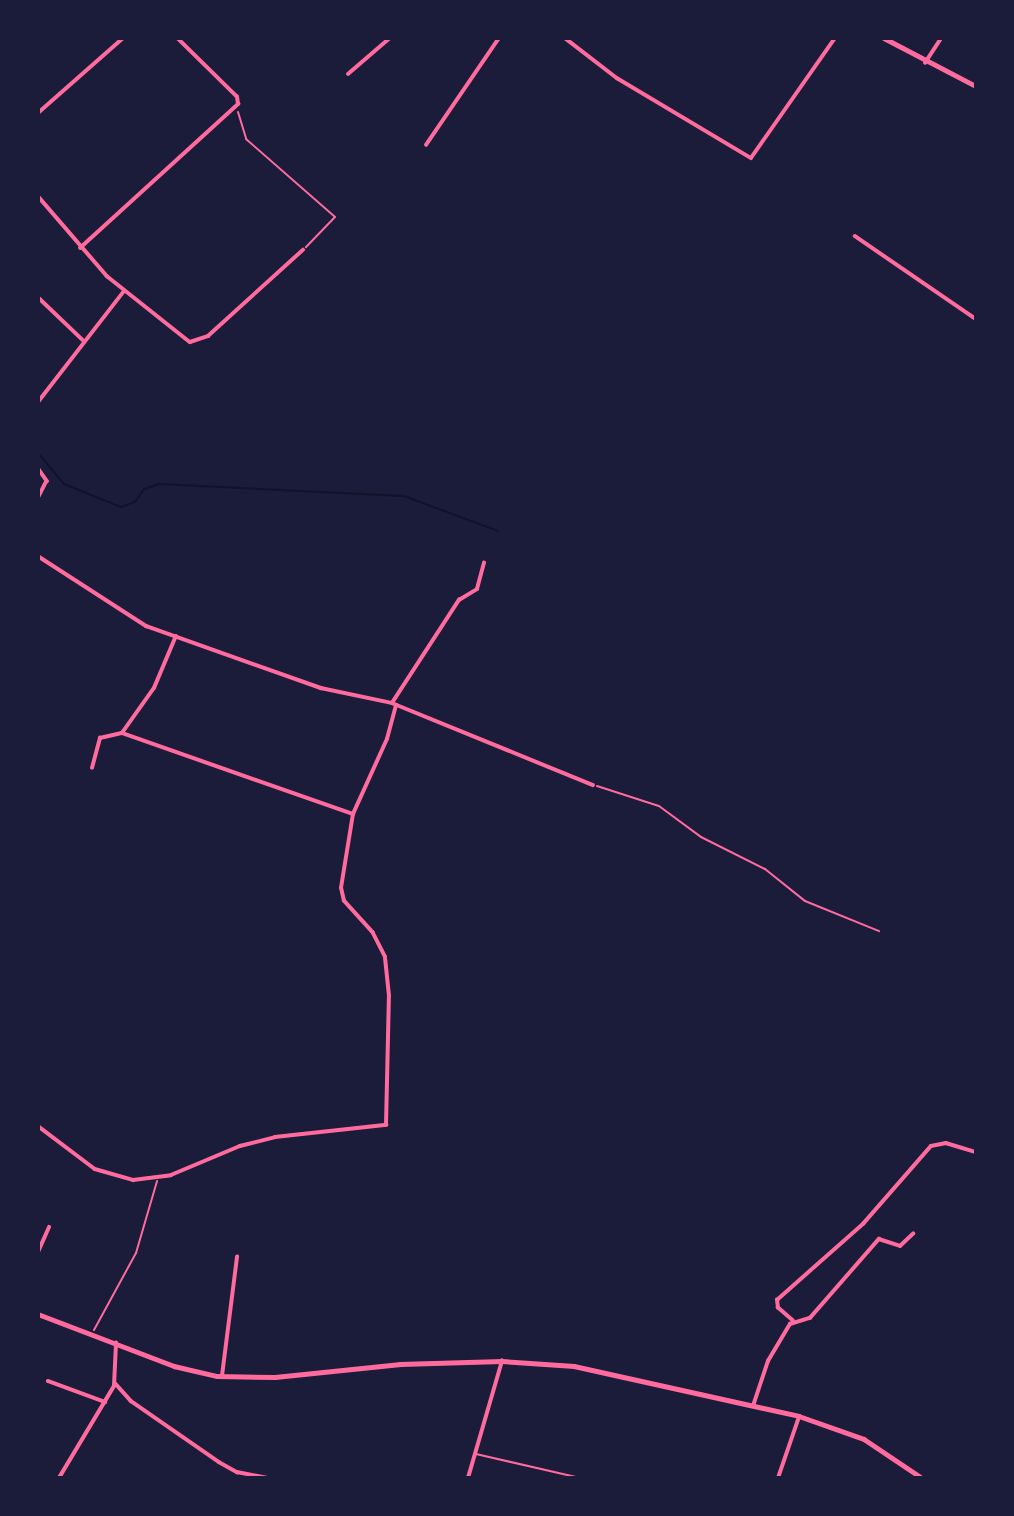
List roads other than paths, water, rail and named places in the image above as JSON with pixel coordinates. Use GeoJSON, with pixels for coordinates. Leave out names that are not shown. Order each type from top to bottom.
{"type":"FeatureCollection","features":[{"type":"Feature","properties":{"kind":"main road"},"geometry":{"type":"LineString","coordinates":[[884,38],[975,86]]}},
{"type":"Feature","properties":{"kind":"main road"},"geometry":{"type":"LineString","coordinates":[[38,1314],[174,1366],[222,1376],[502,1361],[574,1366],[799,1416],[864,1439],[922,1478]]}},
{"type":"Feature","properties":{"kind":"street"},"geometry":{"type":"LineString","coordinates":[[38,113],[123,38]]}},
{"type":"Feature","properties":{"kind":"street"},"geometry":{"type":"LineString","coordinates":[[80,248],[238,104],[237,97],[177,38]]}},
{"type":"Feature","properties":{"kind":"street"},"geometry":{"type":"LineString","coordinates":[[348,74],[390,38]]}},
{"type":"Feature","properties":{"kind":"street"},"geometry":{"type":"LineString","coordinates":[[426,145],[499,38]]}},
{"type":"Feature","properties":{"kind":"street"},"geometry":{"type":"LineString","coordinates":[[565,38],[617,78],[751,158],[835,38]]}},
{"type":"Feature","properties":{"kind":"street"},"geometry":{"type":"LineString","coordinates":[[925,62],[941,38]]}},
{"type":"Feature","properties":{"kind":"street"},"geometry":{"type":"LineString","coordinates":[[38,196],[80,248],[124,291],[188,341],[197,342],[303,250]]}},
{"type":"Feature","properties":{"kind":"street"},"geometry":{"type":"LineString","coordinates":[[855,236],[975,319]]}},
{"type":"Feature","properties":{"kind":"street"},"geometry":{"type":"LineString","coordinates":[[38,402],[83,340],[124,291]]}},
{"type":"Feature","properties":{"kind":"street"},"geometry":{"type":"LineString","coordinates":[[38,297],[83,340]]}},
{"type":"Feature","properties":{"kind":"street"},"geometry":{"type":"LineString","coordinates":[[38,388],[45,393]]}},
{"type":"Feature","properties":{"kind":"street"},"geometry":{"type":"LineString","coordinates":[[38,468],[47,481],[38,499]]}},
{"type":"Feature","properties":{"kind":"street"},"geometry":{"type":"LineString","coordinates":[[38,556],[74,575],[128,617],[321,688],[394,704],[593,785]]}},
{"type":"Feature","properties":{"kind":"street"},"geometry":{"type":"LineString","coordinates":[[38,1126],[105,1174],[158,1178],[216,1155],[275,1137],[386,1125],[387,970],[380,944],[341,895],[354,814],[387,739],[394,704],[459,600],[477,589],[484,563]]}},
{"type":"Feature","properties":{"kind":"street"},"geometry":{"type":"LineString","coordinates":[[122,733],[158,679],[176,635]]}},
{"type":"Feature","properties":{"kind":"street"},"geometry":{"type":"LineString","coordinates":[[92,768],[100,738],[122,733],[354,814]]}},
{"type":"Feature","properties":{"kind":"street"},"geometry":{"type":"LineString","coordinates":[[793,1321],[778,1308],[777,1300],[863,1224],[931,1146],[946,1143],[975,1152]]}},
{"type":"Feature","properties":{"kind":"street"},"geometry":{"type":"LineString","coordinates":[[38,1252],[49,1227]]}},
{"type":"Feature","properties":{"kind":"street"},"geometry":{"type":"LineString","coordinates":[[753,1406],[768,1362],[793,1321],[810,1318],[879,1239],[900,1246],[913,1234]]}},
{"type":"Feature","properties":{"kind":"street"},"geometry":{"type":"LineString","coordinates":[[222,1376],[237,1257]]}},
{"type":"Feature","properties":{"kind":"street"},"geometry":{"type":"LineString","coordinates":[[60,1478],[116,1383],[116,1343]]}},
{"type":"Feature","properties":{"kind":"street"},"geometry":{"type":"LineString","coordinates":[[468,1478],[502,1361]]}},
{"type":"Feature","properties":{"kind":"street"},"geometry":{"type":"LineString","coordinates":[[48,1381],[105,1402]]}},
{"type":"Feature","properties":{"kind":"street"},"geometry":{"type":"LineString","coordinates":[[116,1383],[131,1401],[219,1462],[237,1472],[267,1478]]}},
{"type":"Feature","properties":{"kind":"street"},"geometry":{"type":"LineString","coordinates":[[778,1478],[799,1416]]}},
{"type":"Feature","properties":{"kind":"lane"},"geometry":{"type":"LineString","coordinates":[[476,1454],[580,1478]]}},
{"type":"Feature","properties":{"kind":"waterway"},"geometry":{"type":"LineString","coordinates":[[38,453],[64,484],[121,507],[135,502],[144,489],[159,484],[404,496],[498,531]]}}]}
